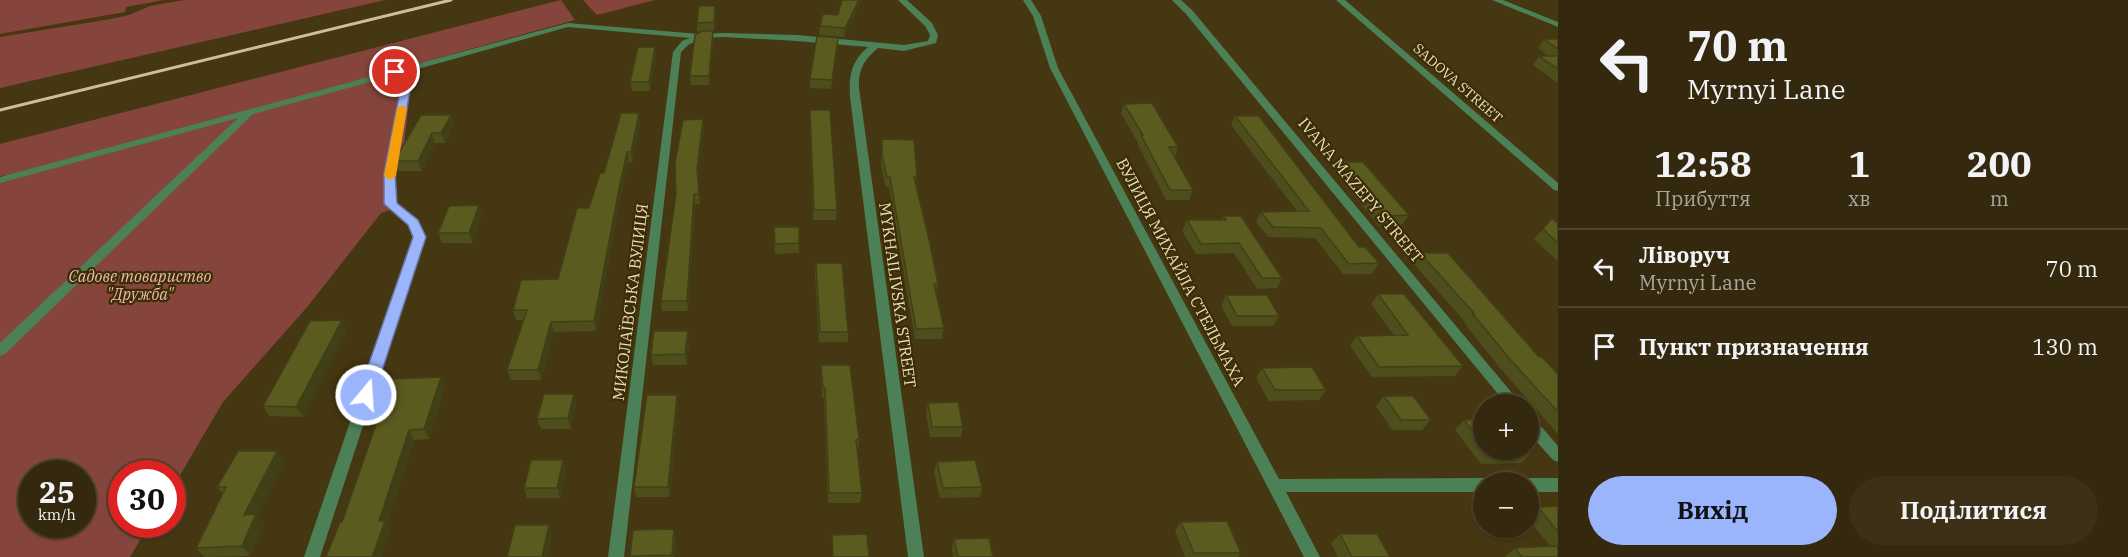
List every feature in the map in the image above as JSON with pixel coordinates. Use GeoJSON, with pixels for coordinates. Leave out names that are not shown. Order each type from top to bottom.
{"type":"FeatureCollection","features":[{"type":"Feature","properties":{"kind":"street"},"geometry":{"type":"LineString","coordinates":[[0,180],[568,24],[670,35],[797,38],[904,48],[932,43],[934,35],[929,25],[902,0]]}},
{"type":"Feature","properties":{"kind":"street","name":"ВУЛИЦЯ МИХАЙЛА СТЕЛЬМАХА"},"geometry":{"type":"LineString","coordinates":[[1028,0],[1037,16],[1054,68],[1312,557]]}},
{"type":"Feature","properties":{"kind":"street","name":"IVANA MAZEPY STREET"},"geometry":{"type":"LineString","coordinates":[[1176,0],[1190,12],[1506,394]]}},
{"type":"Feature","properties":{"kind":"street","name":"SADOVA STREET"},"geometry":{"type":"LineString","coordinates":[[1340,0],[1558,188]]}},
{"type":"Feature","properties":{"kind":"street"},"geometry":{"type":"LineString","coordinates":[[1496,0],[1558,25]]}},
{"type":"Feature","properties":{"kind":"street","name":"МИКОЛАЇВСЬКА ВУЛИЦЯ"},"geometry":{"type":"LineString","coordinates":[[616,557],[677,52],[685,43],[701,36]]}},
{"type":"Feature","properties":{"kind":"street","name":"MYKHAILIVSKA STREET"},"geometry":{"type":"LineString","coordinates":[[875,46],[859,59],[854,75],[855,97],[916,557]]}},
{"type":"Feature","properties":{"kind":"street"},"geometry":{"type":"LineString","coordinates":[[312,557],[419,237],[414,223],[391,204],[390,173],[405,91],[395,72]]}},
{"type":"Feature","properties":{"kind":"street"},"geometry":{"type":"LineString","coordinates":[[0,351],[250,112]]}},
{"type":"Feature","properties":{"kind":"street"},"geometry":{"type":"LineString","coordinates":[[1539,434],[1558,456]]}},
{"type":"Feature","properties":{"kind":"street"},"geometry":{"type":"LineString","coordinates":[[1275,486],[1473,485]]}},
{"type":"Feature","properties":{"kind":"street"},"geometry":{"type":"LineString","coordinates":[[1539,485],[1558,485]]}},
{"type":"Feature","properties":{"kind":"green space"},"geometry":{"type":"Polygon","coordinates":[[[0,0],[164,0],[126,7],[125,12],[0,34],[0,0]]]}},
{"type":"Feature","properties":{"kind":"green space"},"geometry":{"type":"Polygon","coordinates":[[[184,0],[385,0],[0,88],[0,37],[111,19],[129,15],[150,6],[184,0]]]}},
{"type":"Feature","properties":{"kind":"green space","name":"Садове товариство \"Дружба\""},"geometry":{"type":"Polygon","coordinates":[[[561,0],[575,20],[413,65],[404,145],[386,183],[390,210],[381,213],[308,306],[223,402],[186,465],[186,460],[108,460],[108,538],[141,538],[130,557],[0,557],[0,181],[8,175],[0,176],[0,144],[561,0]]]}},
{"type":"Feature","properties":{"kind":"green space"},"geometry":{"type":"Polygon","coordinates":[[[583,0],[655,0],[597,15],[583,0]]]}},
{"type":"Feature","properties":{"kind":"building"},"geometry":{"type":"Polygon","coordinates":[[[842,0],[859,0],[845,28],[820,26],[823,14],[838,15],[842,0]]]}},
{"type":"Feature","properties":{"kind":"building"},"geometry":{"type":"Polygon","coordinates":[[[699,6],[715,6],[714,22],[697,23],[699,6]]]}},
{"type":"Feature","properties":{"kind":"building"},"geometry":{"type":"Polygon","coordinates":[[[702,31],[713,31],[709,76],[690,76],[695,35],[702,31]]]}},
{"type":"Feature","properties":{"kind":"building"},"geometry":{"type":"Polygon","coordinates":[[[817,36],[838,38],[832,80],[810,79],[817,36]]]}},
{"type":"Feature","properties":{"kind":"building"},"geometry":{"type":"Polygon","coordinates":[[[1544,39],[1558,39],[1558,49],[1544,39]]]}},
{"type":"Feature","properties":{"kind":"building"},"geometry":{"type":"Polygon","coordinates":[[[638,47],[655,47],[649,82],[630,82],[638,47]]]}},
{"type":"Feature","properties":{"kind":"building"},"geometry":{"type":"Polygon","coordinates":[[[1539,56],[1558,56],[1558,69],[1539,56]]]}},
{"type":"Feature","properties":{"kind":"building"},"geometry":{"type":"Polygon","coordinates":[[[1152,103],[1178,147],[1169,147],[1193,190],[1170,190],[1141,135],[1143,135],[1124,104],[1152,103]]]}},
{"type":"Feature","properties":{"kind":"building"},"geometry":{"type":"Polygon","coordinates":[[[810,110],[830,110],[837,210],[814,210],[810,110]]]}},
{"type":"Feature","properties":{"kind":"building"},"geometry":{"type":"Polygon","coordinates":[[[621,113],[639,113],[631,152],[627,152],[594,321],[551,322],[538,370],[507,370],[527,310],[513,310],[521,280],[558,279],[577,208],[589,208],[600,173],[604,173],[621,113]]]}},
{"type":"Feature","properties":{"kind":"building"},"geometry":{"type":"Polygon","coordinates":[[[421,115],[451,115],[441,133],[432,133],[418,161],[394,161],[421,115]]]}},
{"type":"Feature","properties":{"kind":"building"},"geometry":{"type":"Polygon","coordinates":[[[1235,116],[1259,116],[1359,247],[1365,247],[1379,263],[1349,264],[1321,228],[1273,227],[1261,212],[1309,211],[1235,116]]]}},
{"type":"Feature","properties":{"kind":"building"},"geometry":{"type":"Polygon","coordinates":[[[703,119],[697,169],[699,194],[694,194],[687,301],[661,301],[676,194],[675,163],[683,120],[703,119]]]}},
{"type":"Feature","properties":{"kind":"building"},"geometry":{"type":"Polygon","coordinates":[[[882,139],[914,140],[917,177],[914,177],[938,284],[934,284],[944,328],[916,329],[890,177],[887,177],[882,156],[882,139]]]}},
{"type":"Feature","properties":{"kind":"building"},"geometry":{"type":"Polygon","coordinates":[[[1340,162],[1363,162],[1409,215],[1385,216],[1340,162]]]}},
{"type":"Feature","properties":{"kind":"building"},"geometry":{"type":"Polygon","coordinates":[[[479,205],[469,233],[438,233],[449,206],[479,205]]]}},
{"type":"Feature","properties":{"kind":"building"},"geometry":{"type":"Polygon","coordinates":[[[1223,216],[1241,216],[1282,278],[1262,278],[1239,243],[1201,244],[1187,220],[1226,220],[1223,216]]]}},
{"type":"Feature","properties":{"kind":"building"},"geometry":{"type":"Polygon","coordinates":[[[1552,218],[1558,224],[1558,243],[1543,229],[1552,218]]]}},
{"type":"Feature","properties":{"kind":"building"},"geometry":{"type":"Polygon","coordinates":[[[774,227],[799,227],[799,243],[775,244],[774,227]]]}},
{"type":"Feature","properties":{"kind":"building"},"geometry":{"type":"Polygon","coordinates":[[[1420,253],[1448,253],[1539,357],[1542,357],[1558,374],[1558,412],[1509,358],[1472,313],[1474,313],[1420,253]]]}},
{"type":"Feature","properties":{"kind":"building"},"geometry":{"type":"Polygon","coordinates":[[[816,263],[842,263],[848,332],[820,332],[816,263]]]}},
{"type":"Feature","properties":{"kind":"building"},"geometry":{"type":"Polygon","coordinates":[[[1378,294],[1404,294],[1463,366],[1379,367],[1357,336],[1408,335],[1378,294]]]}},
{"type":"Feature","properties":{"kind":"building"},"geometry":{"type":"Polygon","coordinates":[[[1226,295],[1267,295],[1279,316],[1237,316],[1226,295]]]}},
{"type":"Feature","properties":{"kind":"building"},"geometry":{"type":"Polygon","coordinates":[[[342,320],[296,407],[263,406],[310,321],[342,320]]]}},
{"type":"Feature","properties":{"kind":"building"},"geometry":{"type":"Polygon","coordinates":[[[654,331],[688,331],[685,354],[651,355],[654,331]]]}},
{"type":"Feature","properties":{"kind":"building"},"geometry":{"type":"Polygon","coordinates":[[[821,365],[850,365],[859,439],[856,440],[862,493],[829,493],[825,388],[823,388],[821,365]]]}},
{"type":"Feature","properties":{"kind":"building"},"geometry":{"type":"Polygon","coordinates":[[[1312,367],[1326,390],[1275,390],[1262,368],[1312,367]]]}},
{"type":"Feature","properties":{"kind":"building"},"geometry":{"type":"Polygon","coordinates":[[[441,377],[424,429],[409,430],[379,521],[385,521],[372,557],[326,557],[340,522],[342,522],[392,379],[441,377]]]}},
{"type":"Feature","properties":{"kind":"building"},"geometry":{"type":"Polygon","coordinates":[[[544,394],[574,394],[568,418],[537,419],[544,394]]]}},
{"type":"Feature","properties":{"kind":"building"},"geometry":{"type":"Polygon","coordinates":[[[647,395],[677,395],[668,487],[634,487],[647,395]]]}},
{"type":"Feature","properties":{"kind":"building"},"geometry":{"type":"Polygon","coordinates":[[[1384,396],[1413,396],[1431,420],[1401,420],[1384,396]]]}},
{"type":"Feature","properties":{"kind":"building"},"geometry":{"type":"Polygon","coordinates":[[[958,402],[963,427],[932,427],[928,403],[958,402]]]}},
{"type":"Feature","properties":{"kind":"building"},"geometry":{"type":"Polygon","coordinates":[[[1464,420],[1473,420],[1473,431],[1464,420]]]}},
{"type":"Feature","properties":{"kind":"building"},"geometry":{"type":"Polygon","coordinates":[[[238,451],[277,451],[244,515],[256,514],[242,546],[196,548],[226,487],[217,487],[238,451]]]}},
{"type":"Feature","properties":{"kind":"building"},"geometry":{"type":"Polygon","coordinates":[[[531,460],[563,460],[557,488],[524,488],[531,460]]]}},
{"type":"Feature","properties":{"kind":"building"},"geometry":{"type":"Polygon","coordinates":[[[975,460],[982,487],[943,488],[937,462],[975,460]]]}},
{"type":"Feature","properties":{"kind":"building"},"geometry":{"type":"Polygon","coordinates":[[[1558,506],[1558,532],[1539,508],[1558,506]]]}},
{"type":"Feature","properties":{"kind":"building"},"geometry":{"type":"Polygon","coordinates":[[[1227,521],[1241,553],[1194,553],[1181,522],[1227,521]]]}},
{"type":"Feature","properties":{"kind":"building"},"geometry":{"type":"Polygon","coordinates":[[[515,525],[549,525],[542,557],[507,557],[515,525]]]}},
{"type":"Feature","properties":{"kind":"building"},"geometry":{"type":"Polygon","coordinates":[[[674,529],[672,555],[630,556],[633,530],[674,529]]]}},
{"type":"Feature","properties":{"kind":"building"},"geometry":{"type":"Polygon","coordinates":[[[867,534],[869,557],[833,557],[832,535],[867,534]]]}},
{"type":"Feature","properties":{"kind":"building"},"geometry":{"type":"Polygon","coordinates":[[[1340,534],[1377,534],[1390,557],[1352,557],[1340,534]]]}},
{"type":"Feature","properties":{"kind":"building"},"geometry":{"type":"Polygon","coordinates":[[[989,538],[993,557],[958,557],[954,539],[989,538]]]}},
{"type":"Feature","properties":{"kind":"building"},"geometry":{"type":"Polygon","coordinates":[[[1558,546],[1558,557],[1522,557],[1515,548],[1558,546]]]}},
{"type":"Feature","properties":{"kind":"railway"},"geometry":{"type":"LineString","coordinates":[[0,110],[451,0]]}},
{"type":"Feature","properties":{"kind":"slow traffic"},"geometry":{"type":"LineString","coordinates":[[390,176],[402,108]]}},
{"type":"Feature","properties":{"kind":"route"},"geometry":{"type":"LineString","coordinates":[[366,395],[419,237],[414,223],[391,204],[390,173],[405,91],[395,72]]}}]}
